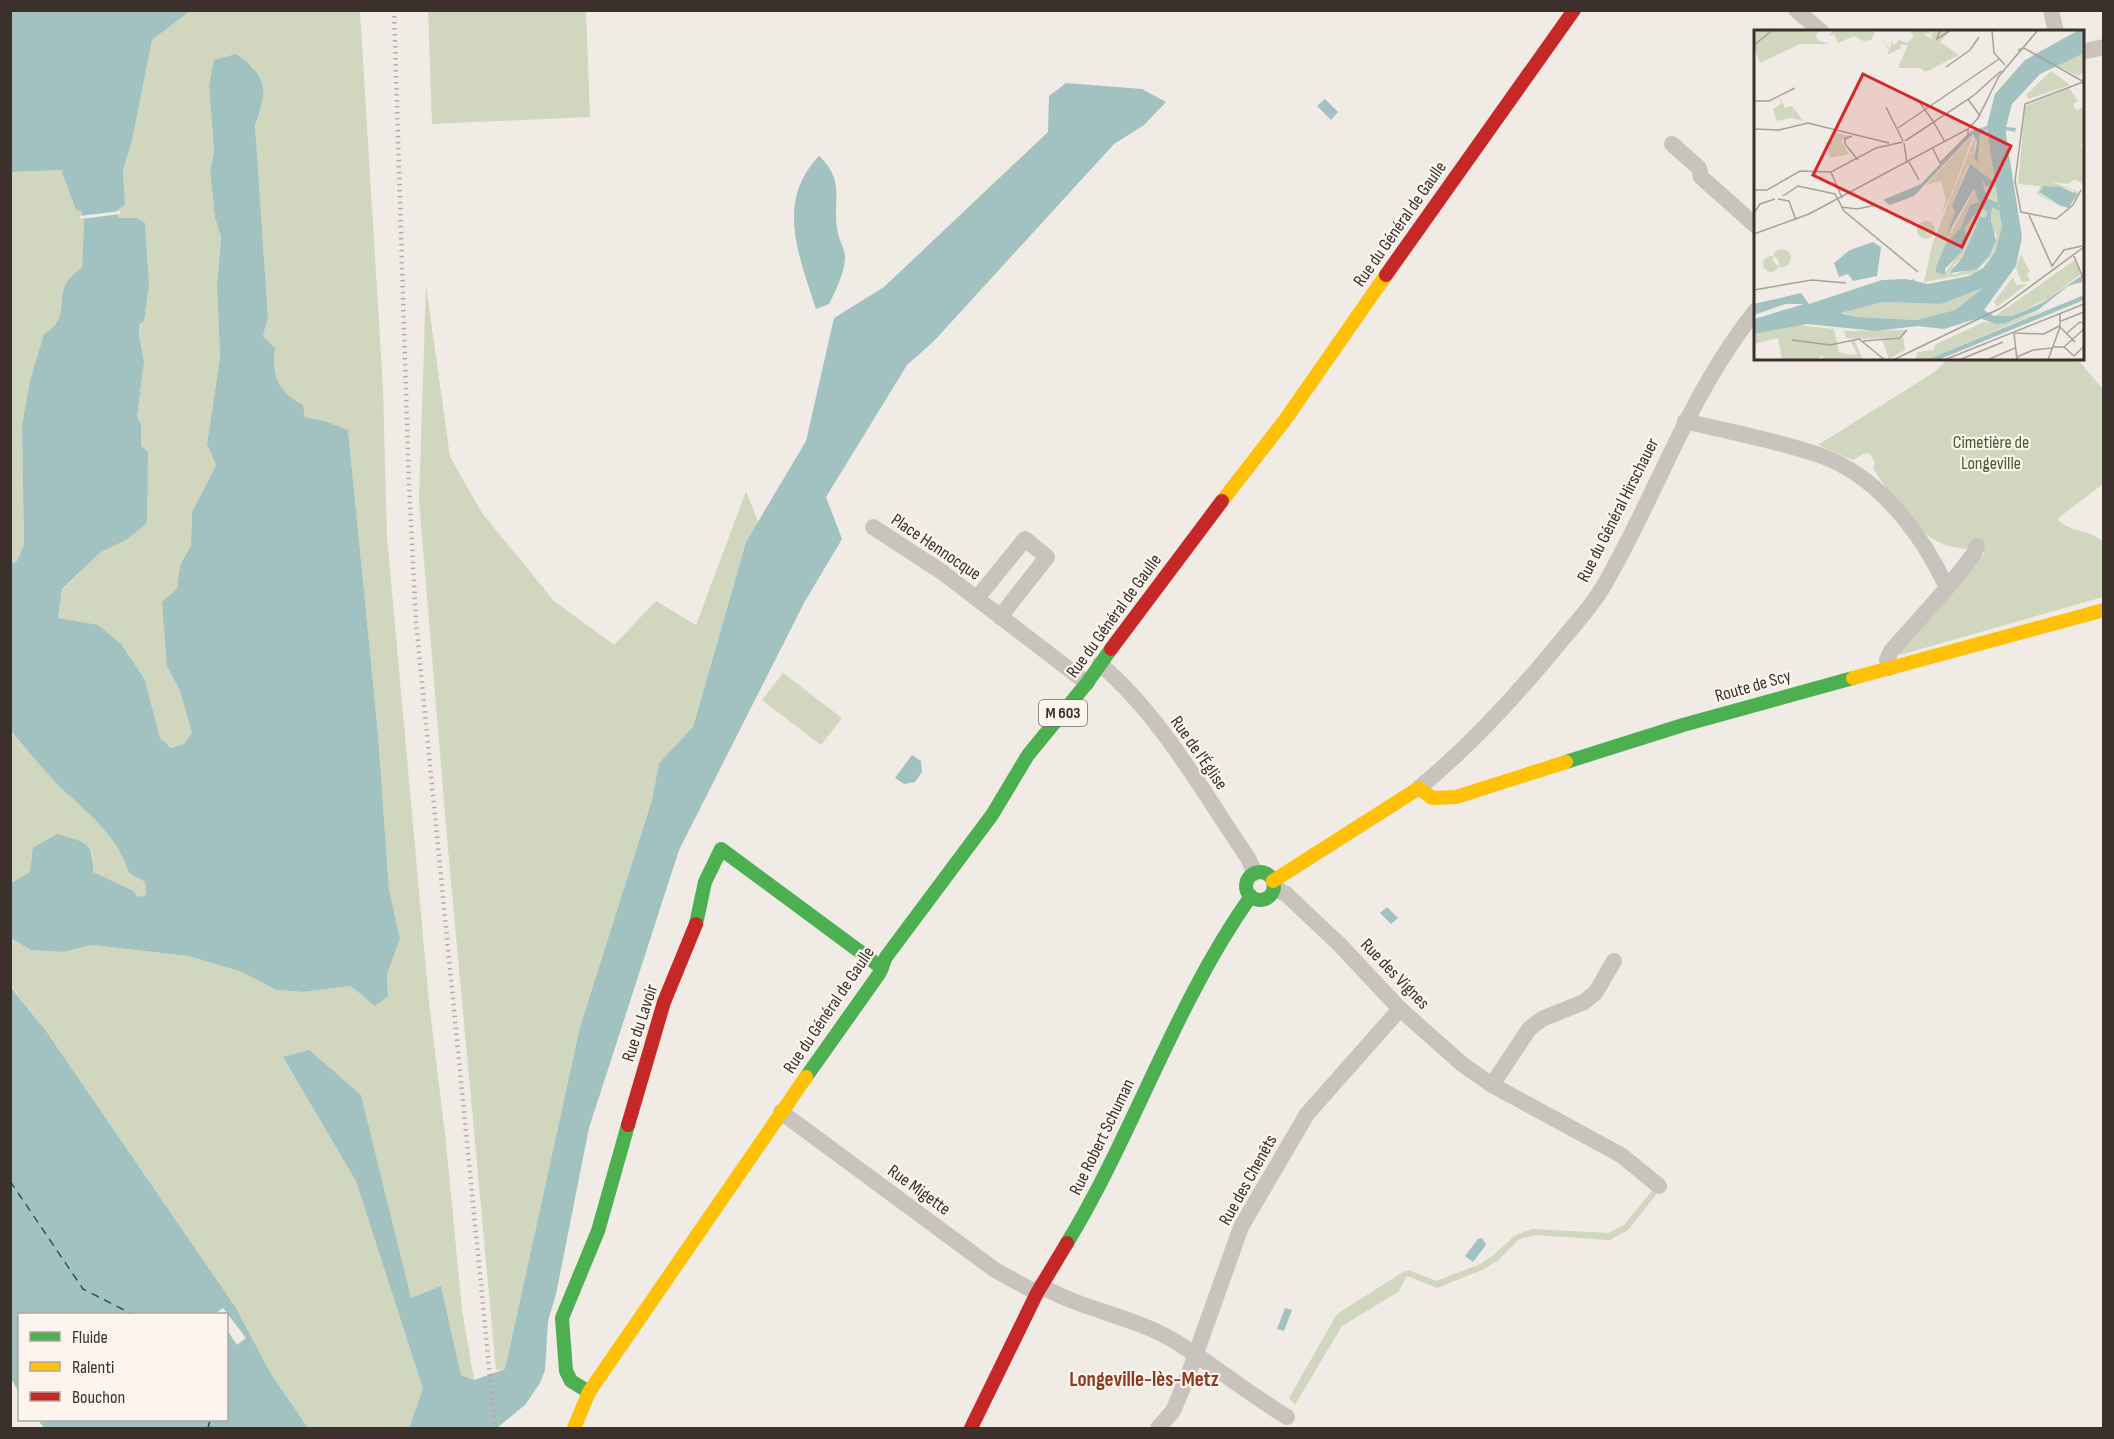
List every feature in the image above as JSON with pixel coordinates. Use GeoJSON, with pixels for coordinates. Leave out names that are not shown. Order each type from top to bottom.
{"type":"FeatureCollection","features":[{"type":"Feature","properties":{"kind":"street","name":"Rue du Général de Gaulle"},"geometry":{"type":"LineString","coordinates":[[574,1428],[590,1392],[882,968],[886,957],[954,869],[992,815],[1028,755],[1087,683],[1145,600],[1285,420],[1518,86],[1574,10]]}},
{"type":"Feature","properties":{"kind":"street"},"geometry":{"type":"LineString","coordinates":[[1796,10],[1820,30]]}},
{"type":"Feature","properties":{"kind":"street"},"geometry":{"type":"LineString","coordinates":[[2051,10],[2056,30]]}},
{"type":"Feature","properties":{"kind":"street"},"geometry":{"type":"LineString","coordinates":[[2084,52],[2103,47]]}},
{"type":"Feature","properties":{"kind":"street"},"geometry":{"type":"LineString","coordinates":[[1672,144],[1700,168],[1701,177],[1754,225]]}},
{"type":"Feature","properties":{"kind":"street","name":"Rue du Général Hirschauer"},"geometry":{"type":"LineString","coordinates":[[1419,788],[1492,720],[1540,667],[1596,597],[1631,536],[1685,421],[1713,370],[1754,311]]}},
{"type":"Feature","properties":{"kind":"street"},"geometry":{"type":"LineString","coordinates":[[1685,421],[1821,456],[1851,472],[1887,500],[1916,531],[1930,552],[1947,588]]}},
{"type":"Feature","properties":{"kind":"street","name":"Place Hennocque"},"geometry":{"type":"LineString","coordinates":[[873,527],[977,598],[1087,683]]}},
{"type":"Feature","properties":{"kind":"street","name":"Place Hennocque"},"geometry":{"type":"LineString","coordinates":[[977,598],[1025,539],[1040,551],[1047,557],[1000,617]]}},
{"type":"Feature","properties":{"kind":"street"},"geometry":{"type":"LineString","coordinates":[[1889,668],[1887,660],[1891,651],[1947,588],[1973,555],[1977,546]]}},
{"type":"Feature","properties":{"kind":"street","name":"Route de Scy"},"geometry":{"type":"LineString","coordinates":[[1419,788],[1431,798],[1456,797],[1673,728],[2103,610]]}},
{"type":"Feature","properties":{"kind":"street","name":"Rue de l'Église"},"geometry":{"type":"LineString","coordinates":[[1100,664],[1130,692],[1160,730],[1248,858],[1255,873]]}},
{"type":"Feature","properties":{"kind":"street"},"geometry":{"type":"LineString","coordinates":[[1273,884],[1268,874],[1255,873],[1247,883],[1251,896],[1263,899],[1270,895],[1273,884],[1419,788]]}},
{"type":"Feature","properties":{"kind":"street","name":"Rue du Lavoir"},"geometry":{"type":"LineString","coordinates":[[590,1392],[571,1381],[566,1371],[562,1318],[598,1231],[664,1002],[697,922],[705,882],[721,849],[882,968]]}},
{"type":"Feature","properties":{"kind":"street","name":"Rue des Vignes"},"geometry":{"type":"LineString","coordinates":[[1273,884],[1340,945],[1400,1009],[1462,1064],[1492,1085],[1621,1155],[1659,1186]]}},
{"type":"Feature","properties":{"kind":"street","name":"Rue Robert Schuman"},"geometry":{"type":"LineString","coordinates":[[972,1428],[1039,1289],[1098,1192],[1199,978],[1226,932],[1251,896]]}},
{"type":"Feature","properties":{"kind":"street"},"geometry":{"type":"LineString","coordinates":[[1492,1085],[1529,1029],[1542,1019],[1584,1002],[1596,992],[1614,961]]}},
{"type":"Feature","properties":{"kind":"street","name":"Rue des Chenêts"},"geometry":{"type":"LineString","coordinates":[[1158,1428],[1173,1411],[1241,1227],[1307,1114],[1400,1009]]}},
{"type":"Feature","properties":{"kind":"street","name":"Rue Migette"},"geometry":{"type":"LineString","coordinates":[[781,1112],[995,1270],[1039,1289],[1138,1324],[1181,1345],[1287,1418]]}},
{"type":"Feature","properties":{"kind":"green space"},"geometry":{"type":"Polygon","coordinates":[[[190,11],[360,11],[383,388],[387,537],[429,1002],[446,1143],[462,1309],[474,1380],[461,1375],[441,1286],[411,1299],[361,1095],[283,1057],[356,1180],[423,1389],[409,1428],[308,1428],[271,1374],[236,1308],[46,1031],[11,986],[11,938],[32,950],[63,952],[92,945],[188,956],[242,972],[276,990],[303,992],[351,986],[388,996],[387,974],[400,939],[389,890],[378,733],[348,430],[325,421],[305,417],[303,405],[287,394],[278,382],[274,367],[275,348],[263,336],[268,317],[255,125],[263,95],[252,65],[209,86],[214,150],[210,172],[215,218],[221,237],[217,286],[220,357],[207,444],[216,465],[192,512],[191,546],[180,565],[167,666],[180,691],[192,733],[184,745],[171,748],[160,738],[145,680],[73,622],[58,618],[62,590],[101,552],[126,540],[140,459],[140,428],[137,417],[144,362],[139,335],[149,283],[145,224],[135,218],[117,218],[117,209],[125,205],[123,170],[132,141],[152,40],[190,11]]]}},
{"type":"Feature","properties":{"kind":"green space"},"geometry":{"type":"Polygon","coordinates":[[[428,11],[586,11],[590,117],[432,124],[428,11]]]}},
{"type":"Feature","properties":{"kind":"green space"},"geometry":{"type":"Polygon","coordinates":[[[61,170],[76,210],[81,211],[84,221],[82,267],[64,287],[60,315],[52,328],[44,334],[30,380],[22,426],[24,545],[17,561],[11,564],[11,172],[61,170]]]}},
{"type":"Feature","properties":{"kind":"green space"},"geometry":{"type":"Polygon","coordinates":[[[426,285],[450,457],[482,513],[554,601],[614,645],[656,601],[696,625],[746,491],[758,522],[746,542],[693,727],[659,763],[652,800],[580,1027],[505,1369],[496,1370],[447,838],[419,501],[426,285]]]}},
{"type":"Feature","properties":{"kind":"green space","name":"Cimetière de Longeville"},"geometry":{"type":"Polygon","coordinates":[[[1947,360],[2078,360],[2103,389],[2103,484],[2057,519],[2103,542],[2103,597],[1900,655],[1899,650],[1983,555],[1984,551],[1971,544],[1966,549],[1946,545],[1922,531],[1912,522],[1887,489],[1873,468],[1875,463],[1870,454],[1865,453],[1853,460],[1818,445],[1933,373],[1947,360]]]}},
{"type":"Feature","properties":{"kind":"green space"},"geometry":{"type":"Polygon","coordinates":[[[783,673],[842,718],[821,745],[762,700],[783,673]]]}},
{"type":"Feature","properties":{"kind":"green space"},"geometry":{"type":"Polygon","coordinates":[[[10,731],[57,784],[109,835],[124,859],[129,873],[145,882],[146,896],[138,897],[132,890],[93,872],[93,853],[30,872],[11,883],[10,731]]]}},
{"type":"Feature","properties":{"kind":"green space"},"geometry":{"type":"Polygon","coordinates":[[[1659,1182],[1663,1186],[1628,1230],[1610,1240],[1534,1235],[1518,1240],[1497,1261],[1482,1270],[1437,1288],[1407,1276],[1398,1292],[1342,1326],[1295,1405],[1289,1398],[1337,1314],[1403,1272],[1409,1270],[1436,1281],[1480,1264],[1494,1255],[1514,1236],[1532,1229],[1608,1233],[1624,1225],[1659,1182]]]}},
{"type":"Feature","properties":{"kind":"water"},"geometry":{"type":"Polygon","coordinates":[[[11,11],[190,11],[152,40],[132,141],[123,170],[125,205],[117,210],[118,218],[136,218],[145,223],[149,283],[144,321],[140,324],[139,335],[144,362],[137,417],[141,424],[141,446],[148,452],[147,523],[126,540],[101,552],[62,589],[58,618],[98,625],[121,644],[145,680],[160,738],[171,748],[184,744],[192,733],[180,691],[167,666],[162,602],[177,589],[180,565],[191,546],[192,512],[216,465],[207,444],[220,357],[217,286],[221,237],[215,218],[210,172],[214,150],[209,86],[214,60],[236,54],[247,62],[260,77],[262,103],[255,125],[268,317],[263,336],[275,348],[274,367],[278,382],[287,394],[303,405],[305,417],[325,421],[348,430],[378,733],[389,889],[400,939],[387,974],[388,996],[375,1006],[351,986],[303,992],[276,990],[242,972],[188,956],[92,945],[63,952],[31,950],[11,938],[11,883],[30,872],[33,848],[57,834],[86,844],[92,854],[93,872],[132,890],[138,897],[146,895],[145,882],[129,873],[124,859],[109,835],[39,765],[11,731],[11,564],[17,561],[24,545],[22,426],[30,380],[44,334],[52,328],[60,315],[64,287],[82,267],[84,221],[81,211],[76,210],[61,170],[11,172],[11,11]]]}},
{"type":"Feature","properties":{"kind":"water"},"geometry":{"type":"Polygon","coordinates":[[[1066,83],[1142,89],[1166,102],[1144,125],[1114,144],[934,341],[907,365],[826,497],[842,539],[804,603],[679,850],[589,1128],[556,1294],[548,1321],[545,1370],[540,1383],[525,1405],[497,1428],[409,1428],[423,1389],[356,1181],[283,1057],[309,1050],[361,1095],[411,1298],[441,1286],[461,1375],[474,1380],[505,1369],[580,1027],[652,800],[659,763],[693,727],[746,542],[806,441],[834,318],[884,287],[1048,132],[1049,96],[1066,83]]]}},
{"type":"Feature","properties":{"kind":"water"},"geometry":{"type":"Polygon","coordinates":[[[1325,99],[1338,112],[1331,120],[1317,106],[1325,99]]]}},
{"type":"Feature","properties":{"kind":"water"},"geometry":{"type":"Polygon","coordinates":[[[819,156],[833,175],[836,193],[836,223],[845,257],[841,277],[829,304],[816,309],[798,249],[794,211],[798,192],[806,174],[819,156]]]}},
{"type":"Feature","properties":{"kind":"water"},"geometry":{"type":"Polygon","coordinates":[[[912,755],[921,761],[922,772],[915,782],[904,784],[895,778],[912,755]]]}},
{"type":"Feature","properties":{"kind":"water"},"geometry":{"type":"Polygon","coordinates":[[[1387,907],[1398,918],[1391,924],[1380,913],[1387,907]]]}},
{"type":"Feature","properties":{"kind":"water"},"geometry":{"type":"Polygon","coordinates":[[[10,986],[46,1031],[236,1308],[271,1374],[308,1428],[44,1428],[39,1421],[228,1421],[228,1313],[18,1313],[18,1390],[11,1379],[10,986]]]}},
{"type":"Feature","properties":{"kind":"water"},"geometry":{"type":"Polygon","coordinates":[[[1482,1238],[1486,1245],[1473,1262],[1465,1256],[1478,1239],[1482,1238]]]}},
{"type":"Feature","properties":{"kind":"water"},"geometry":{"type":"Polygon","coordinates":[[[1285,1308],[1292,1310],[1284,1331],[1277,1329],[1285,1308]]]}},
{"type":"Feature","properties":{"kind":"pier"},"geometry":{"type":"Polygon","coordinates":[[[120,211],[120,214],[81,219],[80,216],[120,211]]]}},
{"type":"Feature","properties":{"kind":"pier"},"geometry":{"type":"Polygon","coordinates":[[[223,1308],[227,1313],[216,1313],[223,1308]]]}},
{"type":"Feature","properties":{"kind":"pier"},"geometry":{"type":"Polygon","coordinates":[[[228,1315],[246,1338],[237,1345],[228,1332],[228,1315]]]}},
{"type":"Feature","properties":{"kind":"ferry route"},"geometry":{"type":"LineString","coordinates":[[10,1181],[83,1289],[130,1313]]}},
{"type":"Feature","properties":{"kind":"ferry route"},"geometry":{"type":"LineString","coordinates":[[208,1428],[210,1421]]}},
{"type":"Feature","properties":{"kind":"railway"},"geometry":{"type":"LineString","coordinates":[[394,10],[409,486],[416,622],[495,1428]]}},
{"type":"Feature","properties":{"kind":"traffic: fast"},"geometry":{"type":"LineString","coordinates":[[806,1077],[879,974],[886,957],[992,815],[1028,755],[1087,683],[1111,649]]}},
{"type":"Feature","properties":{"kind":"traffic: fast"},"geometry":{"type":"LineString","coordinates":[[1566,762],[1683,725],[1853,678]]}},
{"type":"Feature","properties":{"kind":"traffic: fast"},"geometry":{"type":"LineString","coordinates":[[696,924],[705,882],[721,849],[882,968]]}},
{"type":"Feature","properties":{"kind":"traffic: fast"},"geometry":{"type":"LineString","coordinates":[[1260,872],[1270,876],[1274,886],[1270,896],[1260,900],[1250,896],[1246,886],[1250,876],[1260,872]]}},
{"type":"Feature","properties":{"kind":"traffic: fast"},"geometry":{"type":"LineString","coordinates":[[1067,1243],[1114,1157],[1177,1023],[1224,937],[1251,896]]}},
{"type":"Feature","properties":{"kind":"traffic: fast"},"geometry":{"type":"LineString","coordinates":[[589,1392],[571,1381],[566,1371],[562,1318],[598,1231],[628,1125]]}},
{"type":"Feature","properties":{"kind":"traffic: slow"},"geometry":{"type":"LineString","coordinates":[[1222,501],[1285,420],[1386,275]]}},
{"type":"Feature","properties":{"kind":"traffic: slow"},"geometry":{"type":"LineString","coordinates":[[1853,678],[2104,610]]}},
{"type":"Feature","properties":{"kind":"traffic: slow"},"geometry":{"type":"LineString","coordinates":[[1273,881],[1419,788],[1432,798],[1456,797],[1566,762]]}},
{"type":"Feature","properties":{"kind":"traffic: slow"},"geometry":{"type":"LineString","coordinates":[[574,1428],[589,1392],[806,1077]]}},
{"type":"Feature","properties":{"kind":"traffic: jam"},"geometry":{"type":"LineString","coordinates":[[1386,275],[1574,10]]}},
{"type":"Feature","properties":{"kind":"traffic: jam"},"geometry":{"type":"LineString","coordinates":[[1111,649],[1222,501]]}},
{"type":"Feature","properties":{"kind":"traffic: jam"},"geometry":{"type":"LineString","coordinates":[[628,1125],[664,1002],[696,924]]}},
{"type":"Feature","properties":{"kind":"traffic: jam"},"geometry":{"type":"LineString","coordinates":[[971,1428],[1037,1293],[1067,1243]]}},
{"type":"Feature","properties":{"kind":"district","name":"Longeville-lès-Metz"},"geometry":{"type":"Point","coordinates":[1144,1379]}}]}
